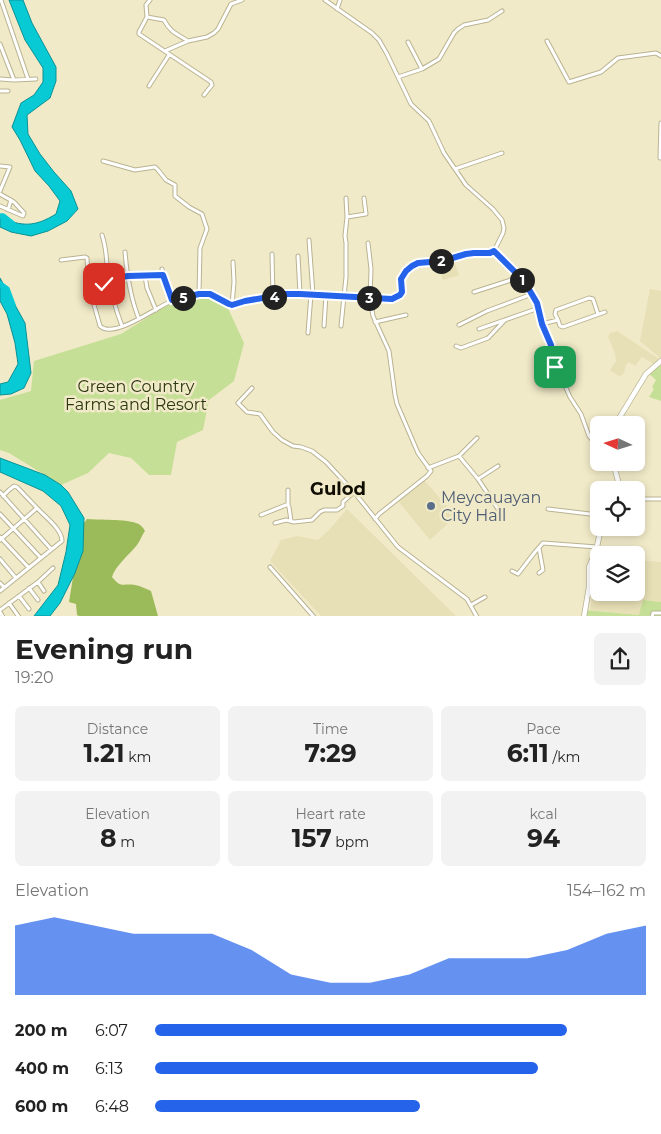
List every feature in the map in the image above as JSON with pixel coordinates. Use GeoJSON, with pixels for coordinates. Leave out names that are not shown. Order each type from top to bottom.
{"type":"FeatureCollection","features":[{"type":"Feature","properties":{"kind":"main road"},"geometry":{"type":"LineString","coordinates":[[620,416],[646,374],[661,361]]}},
{"type":"Feature","properties":{"kind":"main road"},"geometry":{"type":"LineString","coordinates":[[584,616],[589,587],[590,564]]}},
{"type":"Feature","properties":{"kind":"street"},"geometry":{"type":"LineString","coordinates":[[150,0],[146,5],[147,17],[139,34],[211,82],[212,85],[204,95]]}},
{"type":"Feature","properties":{"kind":"street"},"geometry":{"type":"LineString","coordinates":[[165,51],[214,33],[232,4],[242,0]]}},
{"type":"Feature","properties":{"kind":"street"},"geometry":{"type":"LineString","coordinates":[[61,260],[87,258],[89,286],[100,326],[105,330],[111,330],[139,319],[172,300],[199,294],[210,294],[232,305],[286,294],[326,294],[392,299],[402,292],[401,279],[406,271],[418,263],[442,261],[474,253],[490,253],[494,251],[504,233],[502,220],[493,209],[466,186],[444,153],[429,121],[407,98],[379,40],[325,0]]}},
{"type":"Feature","properties":{"kind":"street"},"geometry":{"type":"LineString","coordinates":[[337,9],[340,0]]}},
{"type":"Feature","properties":{"kind":"street"},"geometry":{"type":"LineString","coordinates":[[1,3],[28,80]]}},
{"type":"Feature","properties":{"kind":"street"},"geometry":{"type":"LineString","coordinates":[[398,77],[422,69],[440,58],[458,28],[488,20],[502,11]]}},
{"type":"Feature","properties":{"kind":"street"},"geometry":{"type":"LineString","coordinates":[[147,17],[164,20],[173,32],[188,41]]}},
{"type":"Feature","properties":{"kind":"street"},"geometry":{"type":"LineString","coordinates":[[547,41],[569,82],[602,72],[618,58],[656,53],[661,56]]}},
{"type":"Feature","properties":{"kind":"street"},"geometry":{"type":"LineString","coordinates":[[408,42],[422,69]]}},
{"type":"Feature","properties":{"kind":"street"},"geometry":{"type":"LineString","coordinates":[[0,44],[14,80]]}},
{"type":"Feature","properties":{"kind":"street"},"geometry":{"type":"LineString","coordinates":[[149,86],[169,55]]}},
{"type":"Feature","properties":{"kind":"street"},"geometry":{"type":"LineString","coordinates":[[0,78],[14,80],[36,79]]}},
{"type":"Feature","properties":{"kind":"street"},"geometry":{"type":"LineString","coordinates":[[0,91],[8,92]]}},
{"type":"Feature","properties":{"kind":"street"},"geometry":{"type":"LineString","coordinates":[[661,123],[661,158]]}},
{"type":"Feature","properties":{"kind":"street"},"geometry":{"type":"LineString","coordinates":[[455,169],[502,153]]}},
{"type":"Feature","properties":{"kind":"street"},"geometry":{"type":"LineString","coordinates":[[103,161],[135,170],[156,168],[166,180],[175,185],[175,196],[202,214],[207,229],[200,248],[199,294]]}},
{"type":"Feature","properties":{"kind":"street"},"geometry":{"type":"LineString","coordinates":[[0,166],[10,167],[0,192],[14,202],[24,213],[23,216],[0,206]]}},
{"type":"Feature","properties":{"kind":"street"},"geometry":{"type":"LineString","coordinates":[[341,326],[346,259],[346,198]]}},
{"type":"Feature","properties":{"kind":"street"},"geometry":{"type":"LineString","coordinates":[[347,217],[366,214],[364,198]]}},
{"type":"Feature","properties":{"kind":"street"},"geometry":{"type":"LineString","coordinates":[[8,210],[11,200]]}},
{"type":"Feature","properties":{"kind":"street"},"geometry":{"type":"LineString","coordinates":[[102,235],[106,246],[114,306],[122,326]]}},
{"type":"Feature","properties":{"kind":"street"},"geometry":{"type":"LineString","coordinates":[[308,333],[312,294],[309,240]]}},
{"type":"Feature","properties":{"kind":"street"},"geometry":{"type":"LineString","coordinates":[[368,244],[371,269],[370,298],[373,316],[389,351],[397,404],[418,453],[431,471],[378,514],[375,519]]}},
{"type":"Feature","properties":{"kind":"street"},"geometry":{"type":"LineString","coordinates":[[494,251],[519,276],[532,294],[539,308],[542,324],[551,345],[554,366],[581,414],[590,437]]}},
{"type":"Feature","properties":{"kind":"street"},"geometry":{"type":"LineString","coordinates":[[126,252],[132,302],[139,319]]}},
{"type":"Feature","properties":{"kind":"street"},"geometry":{"type":"LineString","coordinates":[[272,254],[273,297]]}},
{"type":"Feature","properties":{"kind":"street"},"geometry":{"type":"LineString","coordinates":[[298,256],[300,294]]}},
{"type":"Feature","properties":{"kind":"street"},"geometry":{"type":"LineString","coordinates":[[232,305],[233,262]]}},
{"type":"Feature","properties":{"kind":"street"},"geometry":{"type":"LineString","coordinates":[[162,269],[172,300]]}},
{"type":"Feature","properties":{"kind":"street"},"geometry":{"type":"LineString","coordinates":[[89,286],[98,286],[115,278],[128,276],[163,275]]}},
{"type":"Feature","properties":{"kind":"street"},"geometry":{"type":"LineString","coordinates":[[145,276],[146,288],[156,310]]}},
{"type":"Feature","properties":{"kind":"street"},"geometry":{"type":"LineString","coordinates":[[474,292],[508,282],[519,276]]}},
{"type":"Feature","properties":{"kind":"street"},"geometry":{"type":"LineString","coordinates":[[324,326],[326,294]]}},
{"type":"Feature","properties":{"kind":"street"},"geometry":{"type":"LineString","coordinates":[[459,325],[487,311],[532,294]]}},
{"type":"Feature","properties":{"kind":"street"},"geometry":{"type":"LineString","coordinates":[[598,314],[593,299],[589,298],[556,310],[555,314],[560,326],[563,328],[605,312]]}},
{"type":"Feature","properties":{"kind":"street"},"geometry":{"type":"LineString","coordinates":[[479,328],[539,308]]}},
{"type":"Feature","properties":{"kind":"street"},"geometry":{"type":"LineString","coordinates":[[375,322],[406,315]]}},
{"type":"Feature","properties":{"kind":"street"},"geometry":{"type":"LineString","coordinates":[[456,346],[461,348],[488,338],[505,320]]}},
{"type":"Feature","properties":{"kind":"street"},"geometry":{"type":"LineString","coordinates":[[542,324],[558,320]]}},
{"type":"Feature","properties":{"kind":"street"},"geometry":{"type":"LineString","coordinates":[[252,388],[238,403],[247,412],[260,414],[273,432],[282,440],[293,446],[312,451],[319,456],[354,492],[398,547],[468,599],[477,616]]}},
{"type":"Feature","properties":{"kind":"street"},"geometry":{"type":"LineString","coordinates":[[428,468],[459,456],[477,438]]}},
{"type":"Feature","properties":{"kind":"street"},"geometry":{"type":"LineString","coordinates":[[459,456],[498,509]]}},
{"type":"Feature","properties":{"kind":"street"},"geometry":{"type":"LineString","coordinates":[[478,480],[498,466]]}},
{"type":"Feature","properties":{"kind":"street"},"geometry":{"type":"LineString","coordinates":[[0,591],[62,542],[57,529],[17,487],[14,486],[3,496]]}},
{"type":"Feature","properties":{"kind":"street"},"geometry":{"type":"LineString","coordinates":[[288,490],[291,522]]}},
{"type":"Feature","properties":{"kind":"street"},"geometry":{"type":"LineString","coordinates":[[0,492],[51,549]]}},
{"type":"Feature","properties":{"kind":"street"},"geometry":{"type":"LineString","coordinates":[[275,523],[286,520],[291,522],[312,520],[324,510],[335,511],[343,506],[343,502],[354,492]]}},
{"type":"Feature","properties":{"kind":"street"},"geometry":{"type":"LineString","coordinates":[[645,499],[661,499]]}},
{"type":"Feature","properties":{"kind":"street"},"geometry":{"type":"LineString","coordinates":[[260,515],[286,504],[288,505]]}},
{"type":"Feature","properties":{"kind":"street"},"geometry":{"type":"LineString","coordinates":[[29,568],[0,538],[37,508]]}},
{"type":"Feature","properties":{"kind":"street"},"geometry":{"type":"LineString","coordinates":[[548,509],[590,514]]}},
{"type":"Feature","properties":{"kind":"street"},"geometry":{"type":"LineString","coordinates":[[0,514],[41,558]]}},
{"type":"Feature","properties":{"kind":"street"},"geometry":{"type":"LineString","coordinates":[[512,571],[518,574],[543,543],[590,546]]}},
{"type":"Feature","properties":{"kind":"street"},"geometry":{"type":"LineString","coordinates":[[539,548],[544,570],[539,573]]}},
{"type":"Feature","properties":{"kind":"street"},"geometry":{"type":"LineString","coordinates":[[0,560],[16,578]]}},
{"type":"Feature","properties":{"kind":"street"},"geometry":{"type":"LineString","coordinates":[[270,567],[314,616]]}},
{"type":"Feature","properties":{"kind":"street"},"geometry":{"type":"LineString","coordinates":[[3,616],[0,611],[53,568]]}},
{"type":"Feature","properties":{"kind":"street"},"geometry":{"type":"LineString","coordinates":[[38,582],[44,591]]}},
{"type":"Feature","properties":{"kind":"street"},"geometry":{"type":"LineString","coordinates":[[0,583],[4,587]]}},
{"type":"Feature","properties":{"kind":"street"},"geometry":{"type":"LineString","coordinates":[[29,588],[38,600]]}},
{"type":"Feature","properties":{"kind":"street"},"geometry":{"type":"LineString","coordinates":[[19,596],[29,609]]}},
{"type":"Feature","properties":{"kind":"street"},"geometry":{"type":"LineString","coordinates":[[471,605],[485,597]]}},
{"type":"Feature","properties":{"kind":"street"},"geometry":{"type":"LineString","coordinates":[[9,603],[19,616]]}},
{"type":"Feature","properties":{"kind":"street"},"geometry":{"type":"LineString","coordinates":[[652,616],[653,612],[661,613]]}},
{"type":"Feature","properties":{"kind":"shaded area"},"geometry":{"type":"Polygon","coordinates":[[[453,258],[459,275],[443,280],[437,262],[453,258]]]}},
{"type":"Feature","properties":{"kind":"shaded area"},"geometry":{"type":"Polygon","coordinates":[[[650,289],[661,291],[660,358],[640,341],[650,289]]]}},
{"type":"Feature","properties":{"kind":"shaded area"},"geometry":{"type":"Polygon","coordinates":[[[617,331],[659,359],[655,365],[642,357],[635,366],[629,362],[621,376],[610,370],[616,361],[615,353],[608,337],[610,333],[617,331]]]}},
{"type":"Feature","properties":{"kind":"shaded area"},"geometry":{"type":"Polygon","coordinates":[[[424,480],[456,516],[430,540],[398,501],[424,480]]]}},
{"type":"Feature","properties":{"kind":"shaded area"},"geometry":{"type":"Polygon","coordinates":[[[347,509],[455,616],[321,616],[270,561],[281,540],[297,536],[318,540],[347,509]]]}},
{"type":"Feature","properties":{"kind":"shaded area"},"geometry":{"type":"Polygon","coordinates":[[[645,561],[661,562],[661,602],[645,600],[645,561]]]}},
{"type":"Feature","properties":{"kind":"shaded area"},"geometry":{"type":"Polygon","coordinates":[[[591,601],[643,601],[640,615],[590,610],[591,601]]]}},
{"type":"Feature","properties":{"kind":"green space","name":"Green Country Farms and Resort"},"geometry":{"type":"Polygon","coordinates":[[[206,295],[227,306],[244,343],[234,381],[209,400],[203,430],[177,442],[171,475],[149,475],[131,458],[109,453],[88,473],[61,485],[9,453],[0,450],[0,400],[31,391],[34,361],[121,334],[172,302],[206,295]]]}},
{"type":"Feature","properties":{"kind":"green space"},"geometry":{"type":"Polygon","coordinates":[[[661,361],[661,401],[649,397],[654,389],[652,387],[656,380],[648,373],[661,361]]]}},
{"type":"Feature","properties":{"kind":"green space"},"geometry":{"type":"Polygon","coordinates":[[[87,519],[119,520],[139,524],[143,528],[145,531],[138,543],[119,565],[112,577],[122,585],[137,585],[151,591],[158,616],[77,615],[76,604],[69,602],[81,527],[87,519]]]}},
{"type":"Feature","properties":{"kind":"green space"},"geometry":{"type":"Polygon","coordinates":[[[643,601],[661,602],[661,616],[584,616],[585,610],[639,615],[643,601]]]}},
{"type":"Feature","properties":{"kind":"water"},"geometry":{"type":"Polygon","coordinates":[[[9,0],[23,0],[32,23],[56,67],[56,81],[50,98],[27,115],[28,134],[40,154],[71,191],[78,209],[67,221],[48,231],[31,236],[11,232],[0,227],[0,217],[15,223],[35,223],[56,214],[60,201],[35,171],[12,127],[21,103],[34,95],[43,82],[43,68],[25,40],[9,0]]]}},
{"type":"Feature","properties":{"kind":"water"},"geometry":{"type":"Polygon","coordinates":[[[0,278],[25,323],[31,373],[24,388],[11,394],[0,395],[0,384],[8,382],[18,364],[15,343],[7,314],[0,301],[0,278]]]}},
{"type":"Feature","properties":{"kind":"water"},"geometry":{"type":"Polygon","coordinates":[[[0,458],[45,475],[61,485],[68,492],[84,518],[83,551],[75,573],[60,603],[50,616],[34,616],[58,585],[70,525],[61,506],[43,491],[0,472],[0,458]]]}},
{"type":"Feature","properties":{"kind":"waterway"},"geometry":{"type":"LineString","coordinates":[[0,216],[3,216],[13,224]]}},
{"type":"Feature","properties":{"kind":"waterway"},"geometry":{"type":"LineString","coordinates":[[0,284],[7,289],[13,305]]}},
{"type":"Feature","properties":{"kind":"place","name":"Meycauayan City Hall"},"geometry":{"type":"Point","coordinates":[431,506]}},
{"type":"Feature","properties":{"kind":"district","name":"Gulod"},"geometry":{"type":"Point","coordinates":[338,489]}},
{"type":"Feature","properties":{"kind":"route"},"geometry":{"type":"LineString","coordinates":[[104,284],[115,278],[128,276],[163,275],[172,300],[199,294],[210,294],[232,305],[286,294],[392,299],[402,292],[401,279],[406,271],[418,263],[442,261],[466,254],[490,253],[494,251],[519,276],[537,303],[542,324],[551,345],[555,367]]}}]}
